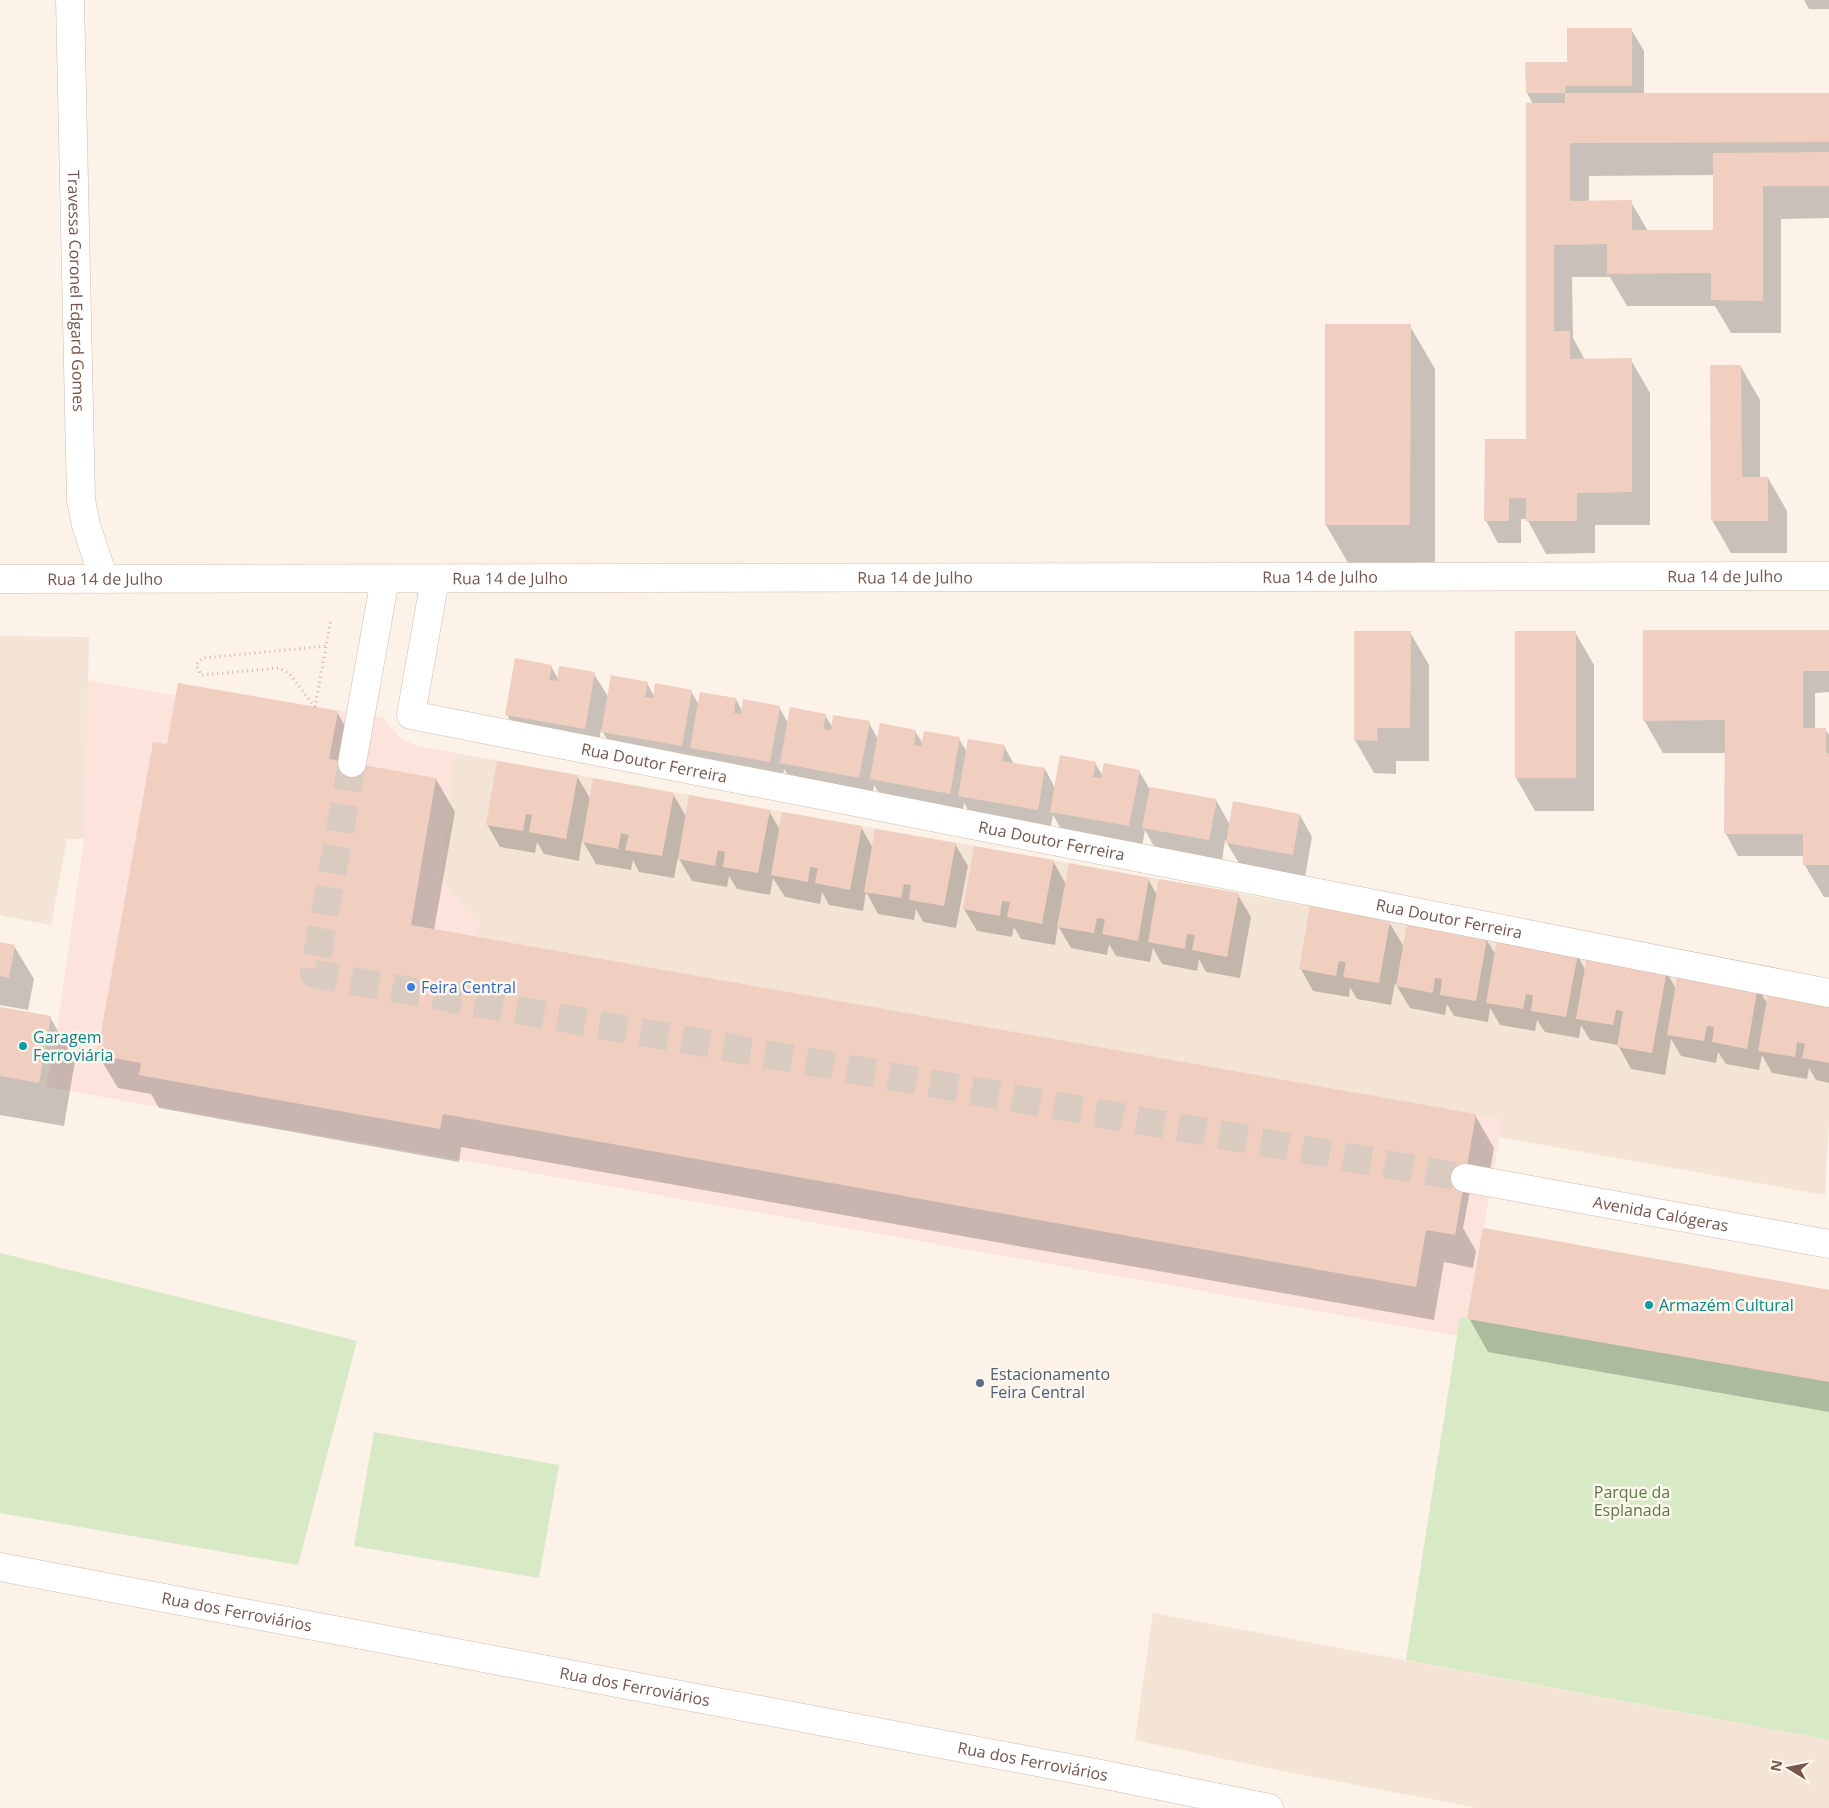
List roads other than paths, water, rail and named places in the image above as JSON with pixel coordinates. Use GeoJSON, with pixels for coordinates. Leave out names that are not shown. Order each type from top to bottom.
{"type":"FeatureCollection","features":[{"type":"Feature","properties":{"kind":"street","name":"Travessa Coronel Edgard Gomes"},"geometry":{"type":"LineString","coordinates":[[70,0],[81,500],[86,525],[104,578]]}},
{"type":"Feature","properties":{"kind":"street","name":"Rua 14 de Julho"},"geometry":{"type":"LineString","coordinates":[[0,579],[1829,576]]}},
{"type":"Feature","properties":{"kind":"street","name":"Rua Doutor Ferreira"},"geometry":{"type":"LineString","coordinates":[[435,578],[411,715],[1829,993]]}},
{"type":"Feature","properties":{"kind":"street"},"geometry":{"type":"LineString","coordinates":[[352,763],[385,579]]}},
{"type":"Feature","properties":{"kind":"street","name":"Avenida Calógeras"},"geometry":{"type":"LineString","coordinates":[[1465,1178],[1829,1244]]}},
{"type":"Feature","properties":{"kind":"street","name":"Rua dos Ferroviários"},"geometry":{"type":"LineString","coordinates":[[0,1567],[1106,1775],[1269,1808]]}},
{"type":"Feature","properties":{"kind":"tunnel"},"geometry":{"type":"LineString","coordinates":[[352,763],[314,974],[1465,1178]]}},
{"type":"Feature","properties":{"kind":"place","name":"Feira Central"},"geometry":{"type":"Point","coordinates":[411,987]}},
{"type":"Feature","properties":{"kind":"place","name":"Garagem Ferroviária"},"geometry":{"type":"Point","coordinates":[23,1046]}},
{"type":"Feature","properties":{"kind":"place","name":"Armazém Cultural"},"geometry":{"type":"Point","coordinates":[1649,1305]}},
{"type":"Feature","properties":{"kind":"place","name":"Estacionamento Feira Central"},"geometry":{"type":"Point","coordinates":[980,1383]}},
{"type":"Feature","properties":{"kind":"park label","name":"Parque da Esplanada"},"geometry":{"type":"Point","coordinates":[1632,1501]}}]}
